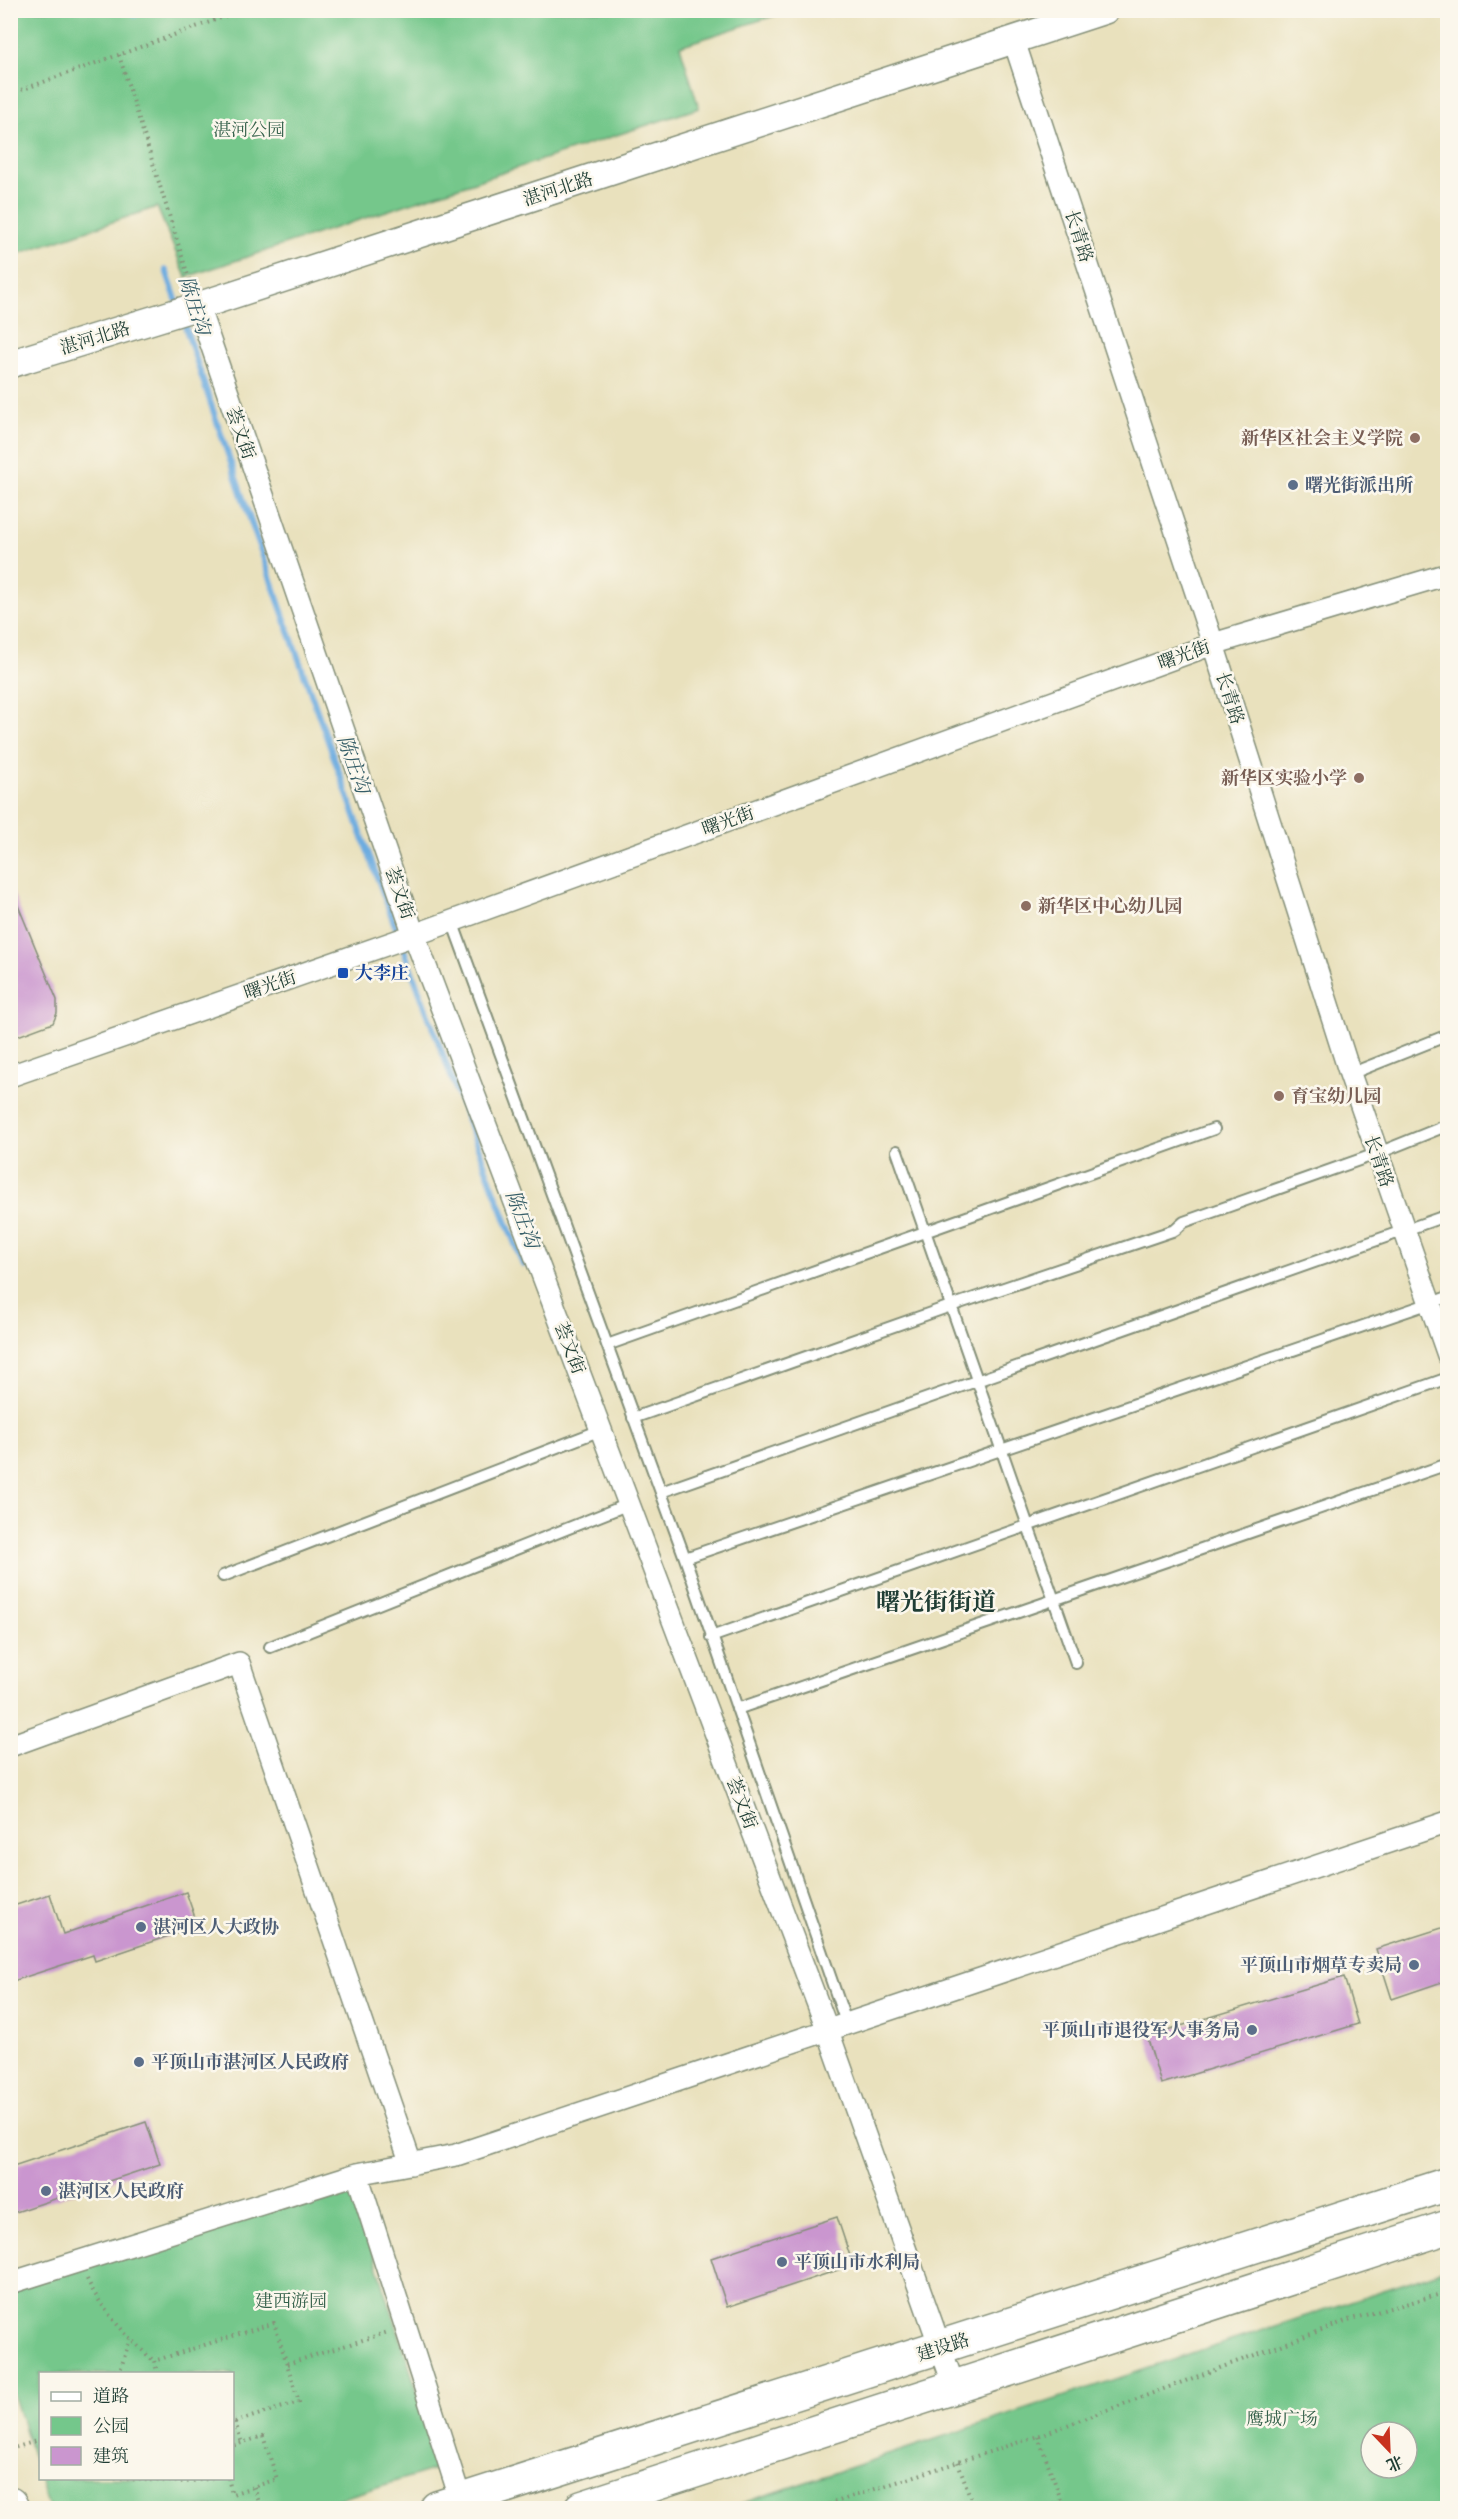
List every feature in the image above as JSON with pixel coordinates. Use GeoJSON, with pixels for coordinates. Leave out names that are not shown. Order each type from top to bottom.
{"type":"FeatureCollection","features":[{"type":"Feature","properties":{"kind":"main road","name":"建设路"},"geometry":{"type":"LineString","coordinates":[[449,2505],[1448,2184]]}},
{"type":"Feature","properties":{"kind":"main road"},"geometry":{"type":"LineString","coordinates":[[581,2508],[1448,2227]]}},
{"type":"Feature","properties":{"kind":"main road"},"geometry":{"type":"LineString","coordinates":[[10,2504],[12,2508]]}},
{"type":"Feature","properties":{"kind":"street","name":"湛河北路"},"geometry":{"type":"LineString","coordinates":[[10,364],[184,310],[1105,10]]}},
{"type":"Feature","properties":{"kind":"street","name":"长青路"},"geometry":{"type":"LineString","coordinates":[[1014,40],[1213,644],[1376,1154],[1403,1232],[1439,1300],[1448,1355]]}},
{"type":"Feature","properties":{"kind":"street","name":"荟文街"},"geometry":{"type":"LineString","coordinates":[[184,310],[402,939],[601,1430],[838,2028],[954,2386]]}},
{"type":"Feature","properties":{"kind":"street","name":"曙光街"},"geometry":{"type":"LineString","coordinates":[[10,1076],[402,939],[1213,644],[1448,574]]}},
{"type":"Feature","properties":{"kind":"street"},"geometry":{"type":"LineString","coordinates":[[10,1746],[239,1663],[411,2164]]}},
{"type":"Feature","properties":{"kind":"street"},"geometry":{"type":"LineString","coordinates":[[10,2283],[357,2174],[456,2155],[1448,1822]]}},
{"type":"Feature","properties":{"kind":"street"},"geometry":{"type":"LineString","coordinates":[[357,2174],[405,2327],[449,2505]]}},
{"type":"Feature","properties":{"kind":"lane"},"geometry":{"type":"LineString","coordinates":[[452,921],[685,1558],[737,1709],[838,2028]]}},
{"type":"Feature","properties":{"kind":"lane"},"geometry":{"type":"LineString","coordinates":[[1350,1074],[1448,1035]]}},
{"type":"Feature","properties":{"kind":"lane"},"geometry":{"type":"LineString","coordinates":[[633,1418],[951,1305],[1175,1230],[1184,1222],[1376,1154],[1448,1125]]}},
{"type":"Feature","properties":{"kind":"lane"},"geometry":{"type":"LineString","coordinates":[[607,1346],[1215,1129]]}},
{"type":"Feature","properties":{"kind":"lane"},"geometry":{"type":"LineString","coordinates":[[897,1151],[1076,1663]]}},
{"type":"Feature","properties":{"kind":"lane"},"geometry":{"type":"LineString","coordinates":[[661,1492],[1448,1215]]}},
{"type":"Feature","properties":{"kind":"lane"},"geometry":{"type":"LineString","coordinates":[[685,1558],[1439,1300]]}},
{"type":"Feature","properties":{"kind":"lane"},"geometry":{"type":"LineString","coordinates":[[711,1637],[1448,1378]]}},
{"type":"Feature","properties":{"kind":"lane"},"geometry":{"type":"LineString","coordinates":[[224,1576],[601,1430]]}},
{"type":"Feature","properties":{"kind":"lane"},"geometry":{"type":"LineString","coordinates":[[737,1709],[1448,1464]]}},
{"type":"Feature","properties":{"kind":"lane"},"geometry":{"type":"LineString","coordinates":[[270,1647],[629,1504]]}},
{"type":"Feature","properties":{"kind":"path"},"geometry":{"type":"LineString","coordinates":[[10,94],[243,10]]}},
{"type":"Feature","properties":{"kind":"path"},"geometry":{"type":"LineString","coordinates":[[119,55],[184,310]]}},
{"type":"Feature","properties":{"kind":"path"},"geometry":{"type":"LineString","coordinates":[[79,2262],[93,2292],[130,2339],[154,2361],[158,2372]]}},
{"type":"Feature","properties":{"kind":"path"},"geometry":{"type":"LineString","coordinates":[[817,2508],[1038,2436],[1351,2319],[1448,2292]]}},
{"type":"Feature","properties":{"kind":"path"},"geometry":{"type":"LineString","coordinates":[[154,2361],[273,2323],[299,2402],[234,2422],[242,2443]]}},
{"type":"Feature","properties":{"kind":"path"},"geometry":{"type":"LineString","coordinates":[[287,2364],[405,2327]]}},
{"type":"Feature","properties":{"kind":"path"},"geometry":{"type":"LineString","coordinates":[[119,2372],[130,2339]]}},
{"type":"Feature","properties":{"kind":"path"},"geometry":{"type":"LineString","coordinates":[[228,2480],[232,2494],[277,2480],[263,2436],[234,2445]]}},
{"type":"Feature","properties":{"kind":"path"},"geometry":{"type":"LineString","coordinates":[[1038,2436],[1064,2508]]}},
{"type":"Feature","properties":{"kind":"path"},"geometry":{"type":"LineString","coordinates":[[10,2449],[39,2440]]}},
{"type":"Feature","properties":{"kind":"path"},"geometry":{"type":"LineString","coordinates":[[958,2462],[974,2508]]}},
{"type":"Feature","properties":{"kind":"path"},"geometry":{"type":"LineString","coordinates":[[147,2480],[185,2482],[199,2480]]}},
{"type":"Feature","properties":{"kind":"path"},"geometry":{"type":"LineString","coordinates":[[254,2487],[261,2508]]}},
{"type":"Feature","properties":{"kind":"green space","name":"湛河公园"},"geometry":{"type":"Polygon","coordinates":[[[10,11],[789,11],[680,46],[699,108],[186,277],[157,207],[11,256],[10,11]]]}},
{"type":"Feature","properties":{"kind":"green space","name":"建西游园"},"geometry":{"type":"Polygon","coordinates":[[[351,2182],[441,2467],[311,2508],[49,2508],[40,2480],[234,2480],[234,2372],[39,2372],[39,2476],[11,2387],[10,2289],[351,2182]]]}},
{"type":"Feature","properties":{"kind":"green space","name":"鹰城广场"},"geometry":{"type":"Polygon","coordinates":[[[1447,2269],[1447,2508],[728,2508],[1447,2269]]]}},
{"type":"Feature","properties":{"kind":"building"},"geometry":{"type":"Polygon","coordinates":[[[10,886],[57,1000],[57,1013],[53,1023],[10,1039],[10,886]]]}},
{"type":"Feature","properties":{"kind":"building"},"geometry":{"type":"Polygon","coordinates":[[[186,1892],[198,1926],[95,1961],[93,1955],[10,1982],[10,1907],[50,1894],[63,1934],[186,1892]]]}},
{"type":"Feature","properties":{"kind":"building","name":"平顶山市烟草专卖局"},"geometry":{"type":"Polygon","coordinates":[[[1448,1926],[1448,1980],[1392,1999],[1376,1949],[1448,1926]]]}},
{"type":"Feature","properties":{"kind":"building","name":"平顶山市退役军人事务局"},"geometry":{"type":"Polygon","coordinates":[[[1344,1977],[1358,2024],[1161,2084],[1147,2036],[1344,1977]]]}},
{"type":"Feature","properties":{"kind":"building","name":"湛河区人民政府"},"geometry":{"type":"Polygon","coordinates":[[[146,2122],[160,2164],[10,2214],[10,2167],[146,2122]]]}},
{"type":"Feature","properties":{"kind":"building","name":"平顶山市水利局"},"geometry":{"type":"Polygon","coordinates":[[[837,2217],[853,2265],[727,2307],[711,2258],[837,2217]]]}},
{"type":"Feature","properties":{"kind":"waterway","name":"陈庄沟"},"geometry":{"type":"LineString","coordinates":[[132,10],[135,15]]}},
{"type":"Feature","properties":{"kind":"waterway","name":"陈庄沟"},"geometry":{"type":"LineString","coordinates":[[166,270],[178,305]]}},
{"type":"Feature","properties":{"kind":"waterway","name":"陈庄沟"},"geometry":{"type":"LineString","coordinates":[[182,317],[347,793],[433,1029],[523,1265]]}},
{"type":"Feature","properties":{"kind":"place","name":"新华区社会主义学院"},"geometry":{"type":"Point","coordinates":[1415,438]}},
{"type":"Feature","properties":{"kind":"place","name":"曙光街派出所"},"geometry":{"type":"Point","coordinates":[1293,485]}},
{"type":"Feature","properties":{"kind":"place","name":"新华区实验小学"},"geometry":{"type":"Point","coordinates":[1359,778]}},
{"type":"Feature","properties":{"kind":"place","name":"新华区中心幼儿园"},"geometry":{"type":"Point","coordinates":[1026,906]}},
{"type":"Feature","properties":{"kind":"place","name":"大李庄"},"geometry":{"type":"Point","coordinates":[343,973]}},
{"type":"Feature","properties":{"kind":"place","name":"育宝幼儿园"},"geometry":{"type":"Point","coordinates":[1279,1096]}},
{"type":"Feature","properties":{"kind":"place","name":"湛河区人大政协"},"geometry":{"type":"Point","coordinates":[141,1927]}},
{"type":"Feature","properties":{"kind":"place","name":"平顶山市烟草专卖局"},"geometry":{"type":"Point","coordinates":[1414,1965]}},
{"type":"Feature","properties":{"kind":"place","name":"平顶山市退役军人事务局"},"geometry":{"type":"Point","coordinates":[1252,2030]}},
{"type":"Feature","properties":{"kind":"place","name":"平顶山市湛河区人民政府"},"geometry":{"type":"Point","coordinates":[139,2062]}},
{"type":"Feature","properties":{"kind":"place","name":"湛河区人民政府"},"geometry":{"type":"Point","coordinates":[46,2191]}},
{"type":"Feature","properties":{"kind":"place","name":"平顶山市水利局"},"geometry":{"type":"Point","coordinates":[782,2262]}},
{"type":"Feature","properties":{"kind":"district","name":"曙光街街道"},"geometry":{"type":"Point","coordinates":[936,1601]}}]}
